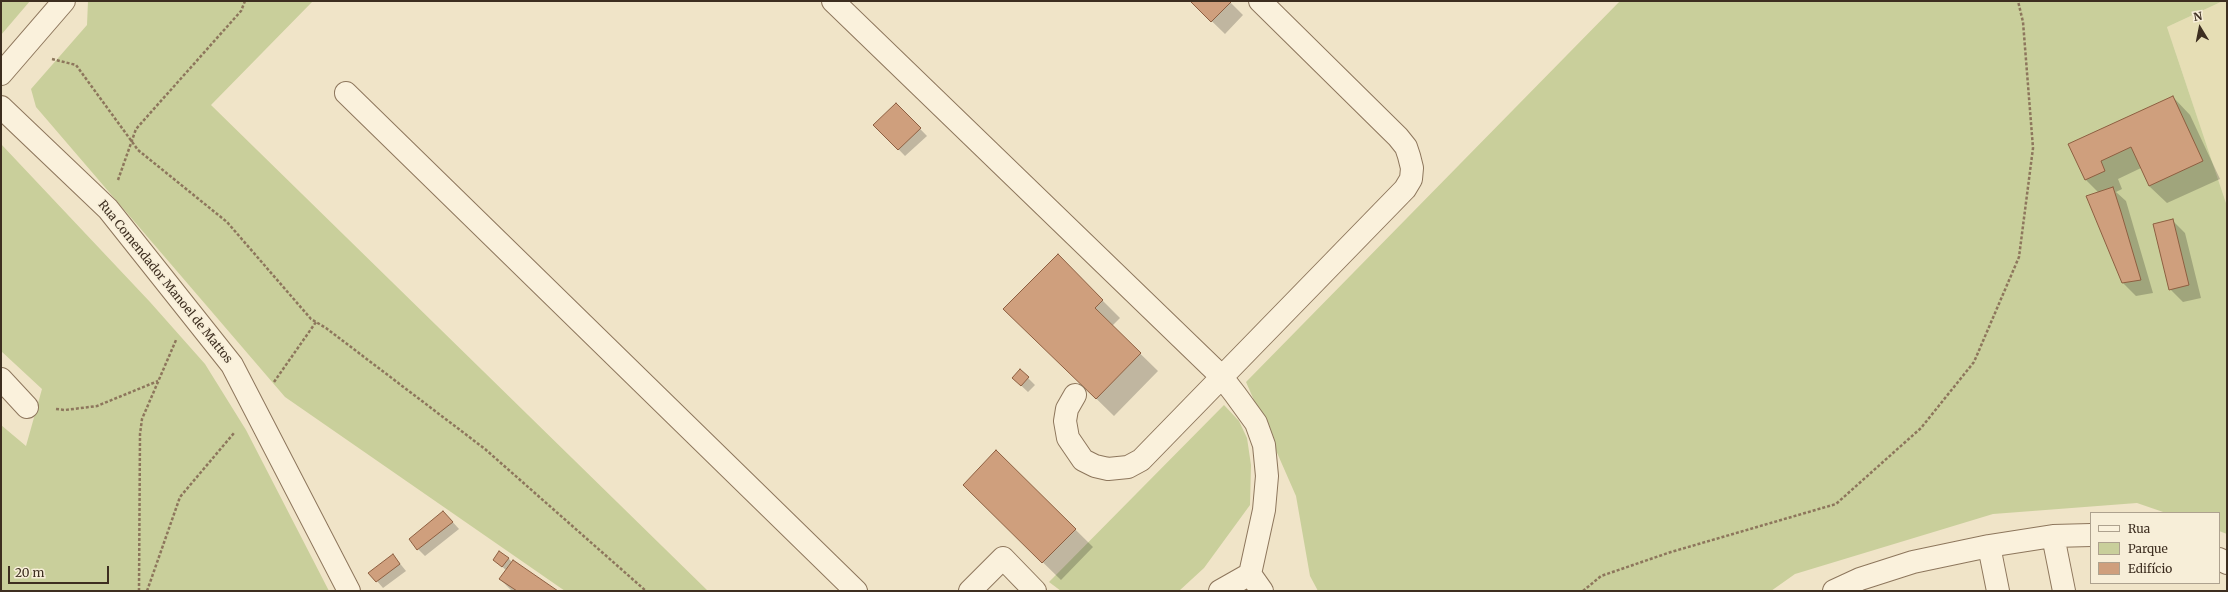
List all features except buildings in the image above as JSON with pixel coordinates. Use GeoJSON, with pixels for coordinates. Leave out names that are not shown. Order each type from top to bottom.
{"type":"FeatureCollection","features":[{"type":"Feature","properties":{"kind":"street"},"geometry":{"type":"LineString","coordinates":[[1,74],[64,1]]}},
{"type":"Feature","properties":{"kind":"street"},"geometry":{"type":"LineString","coordinates":[[833,1],[1221,376],[1256,423],[1264,445],[1267,476],[1256,583],[1220,591]]}},
{"type":"Feature","properties":{"kind":"street"},"geometry":{"type":"LineString","coordinates":[[1075,395],[1067,409],[1065,421],[1068,438],[1075,451],[1083,460],[1096,466],[1108,469],[1128,467],[1141,460],[1221,376],[1405,189],[1411,179],[1412,168],[1406,146],[1260,1]]}},
{"type":"Feature","properties":{"kind":"street"},"geometry":{"type":"LineString","coordinates":[[346,93],[856,591]]}},
{"type":"Feature","properties":{"kind":"street","name":"Rua Comendador Manoel de Mattos"},"geometry":{"type":"LineString","coordinates":[[1,106],[108,209],[232,365],[349,591]]}},
{"type":"Feature","properties":{"kind":"street"},"geometry":{"type":"LineString","coordinates":[[1,379],[27,407]]}},
{"type":"Feature","properties":{"kind":"street"},"geometry":{"type":"LineString","coordinates":[[1834,591],[1860,579],[1913,562],[1989,546],[2053,536],[2090,535]]}},
{"type":"Feature","properties":{"kind":"street"},"geometry":{"type":"LineString","coordinates":[[2053,536],[2064,591]]}},
{"type":"Feature","properties":{"kind":"street"},"geometry":{"type":"LineString","coordinates":[[1989,546],[1998,591]]}},
{"type":"Feature","properties":{"kind":"street"},"geometry":{"type":"LineString","coordinates":[[970,591],[1002,558],[1035,591]]}},
{"type":"Feature","properties":{"kind":"path"},"geometry":{"type":"LineString","coordinates":[[108,209],[136,129],[241,11],[245,1]]}},
{"type":"Feature","properties":{"kind":"path"},"geometry":{"type":"LineString","coordinates":[[1583,591],[1601,576],[1664,554],[1836,504],[1921,428],[1974,362],[2019,257],[2033,148],[2023,22],[2018,1]]}},
{"type":"Feature","properties":{"kind":"path"},"geometry":{"type":"LineString","coordinates":[[21,51],[76,65],[138,150],[227,222],[311,319],[485,450],[646,591]]}},
{"type":"Feature","properties":{"kind":"path"},"geometry":{"type":"LineString","coordinates":[[139,591],[140,434],[142,419],[188,310]]}},
{"type":"Feature","properties":{"kind":"path"},"geometry":{"type":"LineString","coordinates":[[147,591],[180,497],[255,409],[316,322]]}},
{"type":"Feature","properties":{"kind":"path"},"geometry":{"type":"LineString","coordinates":[[27,407],[65,410],[97,406],[158,381]]}},
{"type":"Feature","properties":{"kind":"shaded area"},"geometry":{"type":"Polygon","coordinates":[[[2223,1],[2227,1],[2227,206],[2167,27],[2223,1]]]}},
{"type":"Feature","properties":{"kind":"green space"},"geometry":{"type":"Polygon","coordinates":[[[1,1],[30,1],[1,35],[1,1]]]}},
{"type":"Feature","properties":{"kind":"green space"},"geometry":{"type":"Polygon","coordinates":[[[88,1],[313,1],[211,105],[708,591],[565,591],[285,397],[36,107],[31,89],[87,25],[88,1]]]}},
{"type":"Feature","properties":{"kind":"green space"},"geometry":{"type":"Polygon","coordinates":[[[1620,1],[2223,1],[2167,27],[2227,206],[2227,534],[2220,531],[2220,512],[2163,512],[2137,503],[1993,514],[1795,574],[1771,591],[1318,591],[1310,576],[1296,496],[1246,382],[1620,1]]]}},
{"type":"Feature","properties":{"kind":"green space"},"geometry":{"type":"Polygon","coordinates":[[[1,144],[150,302],[205,364],[246,430],[329,591],[1,591],[1,425],[26,446],[42,389],[1,351],[1,144]]]}},
{"type":"Feature","properties":{"kind":"green space"},"geometry":{"type":"Polygon","coordinates":[[[1224,405],[1239,421],[1247,438],[1251,465],[1250,505],[1204,568],[1179,591],[1061,591],[1049,582],[1224,405]]]}}]}
